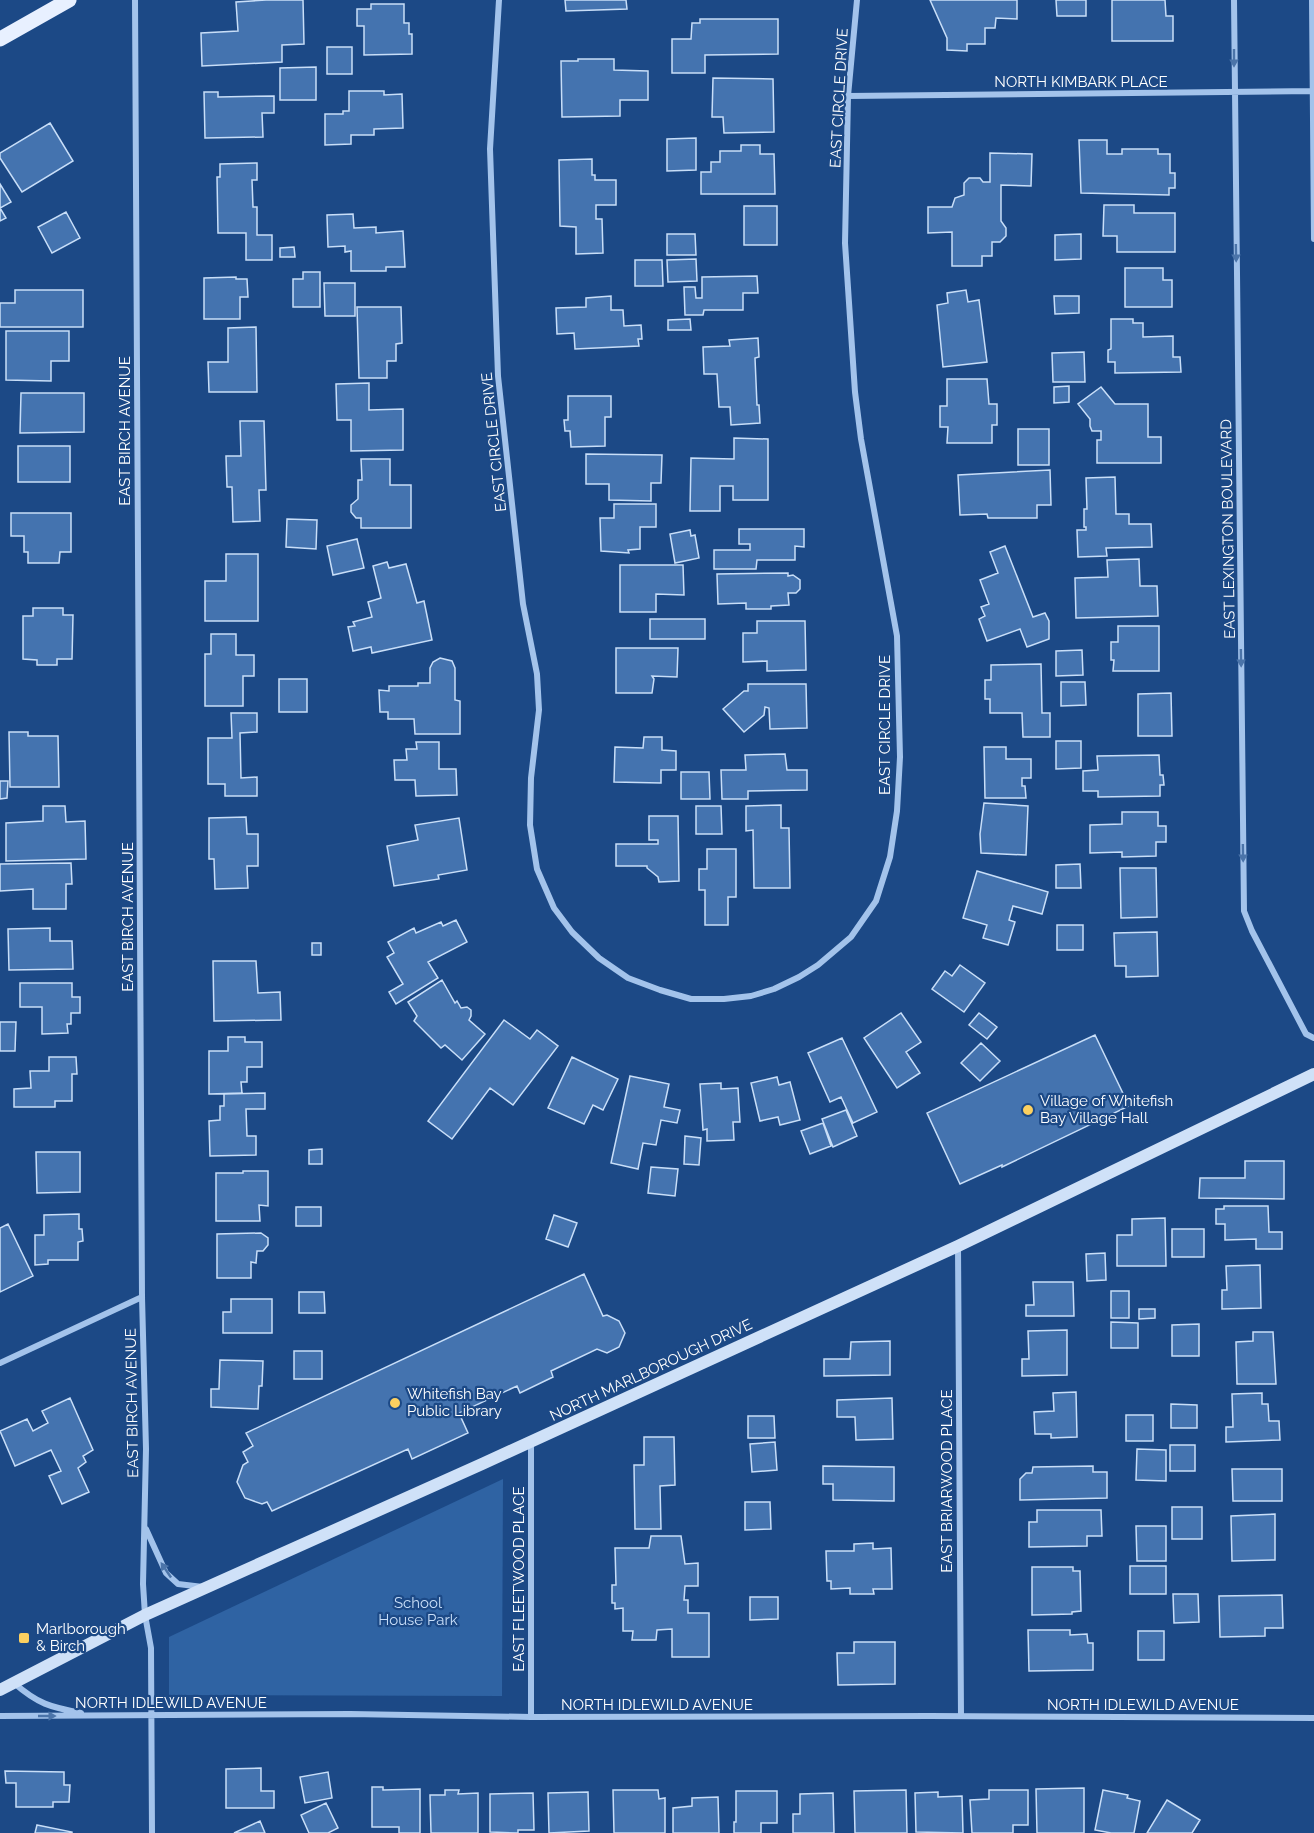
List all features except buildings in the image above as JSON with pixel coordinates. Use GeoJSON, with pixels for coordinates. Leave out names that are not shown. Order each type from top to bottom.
{"type":"FeatureCollection","features":[{"type":"Feature","properties":{"kind":"main road"},"geometry":{"type":"LineString","coordinates":[[0,39],[69,0]]}},
{"type":"Feature","properties":{"kind":"street","name":"EAST BIRCH AVENUE"},"geometry":{"type":"LineString","coordinates":[[135,0],[142,1297],[146,1449],[145,1616],[151,1648],[152,1833]]}},
{"type":"Feature","properties":{"kind":"street","name":"EAST CIRCLE DRIVE"},"geometry":{"type":"LineString","coordinates":[[499,0],[490,149],[498,376],[524,604],[537,674],[539,710],[531,778],[530,825],[537,869],[554,908],[572,932],[599,958],[628,978],[691,999],[751,996],[774,989],[818,965],[851,937],[876,901],[890,857],[897,811],[900,757],[897,646],[886,570],[861,439],[855,392],[845,243],[848,96],[857,0]]}},
{"type":"Feature","properties":{"kind":"street","name":"EAST LEXINGTON BOULEVARD"},"geometry":{"type":"LineString","coordinates":[[1234,0],[1244,911],[1306,1034],[1314,1038]]}},
{"type":"Feature","properties":{"kind":"street"},"geometry":{"type":"LineString","coordinates":[[1311,0],[1314,239]]}},
{"type":"Feature","properties":{"kind":"street","name":"NORTH KIMBARK PLACE"},"geometry":{"type":"LineString","coordinates":[[848,96],[1313,92]]}},
{"type":"Feature","properties":{"kind":"street","name":"NORTH MARLBOROUGH DRIVE"},"geometry":{"type":"LineString","coordinates":[[0,1690],[145,1616],[958,1246],[1314,1074]]}},
{"type":"Feature","properties":{"kind":"street","name":"EAST BRIARWOOD PLACE"},"geometry":{"type":"LineString","coordinates":[[958,1246],[961,1716]]}},
{"type":"Feature","properties":{"kind":"street"},"geometry":{"type":"LineString","coordinates":[[0,1363],[142,1297]]}},
{"type":"Feature","properties":{"kind":"street","name":"EAST FLEETWOOD PLACE"},"geometry":{"type":"LineString","coordinates":[[531,1442],[531,1717]]}},
{"type":"Feature","properties":{"kind":"street"},"geometry":{"type":"LineString","coordinates":[[145,1526],[166,1573],[178,1584],[208,1588]]}},
{"type":"Feature","properties":{"kind":"street"},"geometry":{"type":"LineString","coordinates":[[14,1683],[32,1699],[49,1707],[93,1716]]}},
{"type":"Feature","properties":{"kind":"street","name":"NORTH IDLEWILD AVENUE"},"geometry":{"type":"LineString","coordinates":[[0,1716],[350,1714],[531,1717],[1314,1718]]}},
{"type":"Feature","properties":{"kind":"green space","name":"School House Park"},"geometry":{"type":"Polygon","coordinates":[[[503,1479],[502,1696],[169,1695],[169,1637],[503,1479]]]}},
{"type":"Feature","properties":{"kind":"place","name":"Village of Whitefish Bay Village Hall"},"geometry":{"type":"Point","coordinates":[1028,1110]}},
{"type":"Feature","properties":{"kind":"place","name":"Whitefish Bay Public Library"},"geometry":{"type":"Point","coordinates":[395,1403]}},
{"type":"Feature","properties":{"kind":"place","name":"Marlborough & Birch"},"geometry":{"type":"Point","coordinates":[24,1638]}}]}
